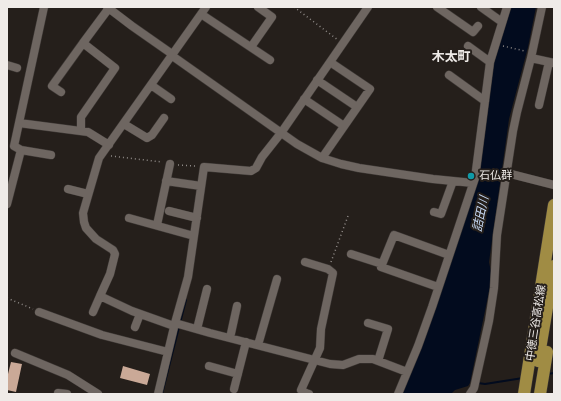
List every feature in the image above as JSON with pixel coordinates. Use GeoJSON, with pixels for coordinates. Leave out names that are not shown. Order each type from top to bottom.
{"type":"FeatureCollection","features":[{"type":"Feature","properties":{"kind":"main road","name":"中徳三谷高松線"},"geometry":{"type":"LineString","coordinates":[[532,394],[533,366],[554,205]]}},
{"type":"Feature","properties":{"kind":"main road"},"geometry":{"type":"LineString","coordinates":[[517,394],[533,295],[540,264],[548,247]]}},
{"type":"Feature","properties":{"kind":"main road","name":"中徳三谷高松線"},"geometry":{"type":"LineString","coordinates":[[524,394],[533,366],[554,266]]}},
{"type":"Feature","properties":{"kind":"main road"},"geometry":{"type":"LineString","coordinates":[[540,394],[554,311]]}},
{"type":"Feature","properties":{"kind":"street"},"geometry":{"type":"LineString","coordinates":[[44,7],[14,146],[21,150],[51,155]]}},
{"type":"Feature","properties":{"kind":"street"},"geometry":{"type":"LineString","coordinates":[[251,47],[272,17],[258,7]]}},
{"type":"Feature","properties":{"kind":"street"},"geometry":{"type":"LineString","coordinates":[[158,394],[188,277],[204,167],[251,171],[256,168],[262,157],[281,133],[368,7]]}},
{"type":"Feature","properties":{"kind":"street"},"geometry":{"type":"LineString","coordinates":[[437,7],[473,32],[478,26]]}},
{"type":"Feature","properties":{"kind":"street"},"geometry":{"type":"LineString","coordinates":[[448,14],[454,7]]}},
{"type":"Feature","properties":{"kind":"street"},"geometry":{"type":"LineString","coordinates":[[481,7],[502,22]]}},
{"type":"Feature","properties":{"kind":"street"},"geometry":{"type":"LineString","coordinates":[[398,394],[418,346],[475,178],[490,62],[507,7]]}},
{"type":"Feature","properties":{"kind":"street"},"geometry":{"type":"LineString","coordinates":[[470,394],[474,388],[489,321],[494,288],[497,235],[514,124],[542,7]]}},
{"type":"Feature","properties":{"kind":"street"},"geometry":{"type":"LineString","coordinates":[[61,92],[52,86],[108,8],[281,133],[322,158],[359,168],[473,183]]}},
{"type":"Feature","properties":{"kind":"street"},"geometry":{"type":"LineString","coordinates":[[93,312],[110,274],[116,254],[113,250],[96,239],[86,228],[84,222],[83,213],[99,158],[204,10],[270,60]]}},
{"type":"Feature","properties":{"kind":"street"},"geometry":{"type":"LineString","coordinates":[[81,131],[81,116],[115,68],[83,43]]}},
{"type":"Feature","properties":{"kind":"street"},"geometry":{"type":"LineString","coordinates":[[468,46],[490,62]]}},
{"type":"Feature","properties":{"kind":"street"},"geometry":{"type":"LineString","coordinates":[[530,55],[552,62],[539,105]]}},
{"type":"Feature","properties":{"kind":"street"},"geometry":{"type":"LineString","coordinates":[[322,158],[370,89],[330,62]]}},
{"type":"Feature","properties":{"kind":"street"},"geometry":{"type":"LineString","coordinates":[[7,65],[17,68]]}},
{"type":"Feature","properties":{"kind":"street"},"geometry":{"type":"LineString","coordinates":[[449,75],[485,101]]}},
{"type":"Feature","properties":{"kind":"street"},"geometry":{"type":"LineString","coordinates":[[317,80],[357,107]]}},
{"type":"Feature","properties":{"kind":"street"},"geometry":{"type":"LineString","coordinates":[[151,85],[171,99]]}},
{"type":"Feature","properties":{"kind":"street"},"geometry":{"type":"LineString","coordinates":[[304,99],[344,126]]}},
{"type":"Feature","properties":{"kind":"street"},"geometry":{"type":"LineString","coordinates":[[124,124],[147,138],[152,135],[164,118]]}},
{"type":"Feature","properties":{"kind":"street"},"geometry":{"type":"LineString","coordinates":[[18,123],[88,132],[109,145]]}},
{"type":"Feature","properties":{"kind":"street"},"geometry":{"type":"LineString","coordinates":[[7,204],[21,150]]}},
{"type":"Feature","properties":{"kind":"street"},"geometry":{"type":"LineString","coordinates":[[157,225],[170,164]]}},
{"type":"Feature","properties":{"kind":"street"},"geometry":{"type":"LineString","coordinates":[[507,173],[554,185]]}},
{"type":"Feature","properties":{"kind":"street"},"geometry":{"type":"LineString","coordinates":[[166,181],[201,186]]}},
{"type":"Feature","properties":{"kind":"street"},"geometry":{"type":"LineString","coordinates":[[441,214],[453,181]]}},
{"type":"Feature","properties":{"kind":"street"},"geometry":{"type":"LineString","coordinates":[[68,189],[88,194]]}},
{"type":"Feature","properties":{"kind":"street"},"geometry":{"type":"LineString","coordinates":[[169,211],[197,218]]}},
{"type":"Feature","properties":{"kind":"street"},"geometry":{"type":"LineString","coordinates":[[129,218],[194,236]]}},
{"type":"Feature","properties":{"kind":"street"},"geometry":{"type":"LineString","coordinates":[[438,288],[381,267],[382,264],[394,235],[449,255]]}},
{"type":"Feature","properties":{"kind":"street"},"geometry":{"type":"LineString","coordinates":[[351,254],[382,264]]}},
{"type":"Feature","properties":{"kind":"street"},"geometry":{"type":"LineString","coordinates":[[305,262],[328,269],[333,274],[321,329],[320,348],[301,390],[307,394]]}},
{"type":"Feature","properties":{"kind":"street"},"geometry":{"type":"LineString","coordinates":[[258,345],[277,279]]}},
{"type":"Feature","properties":{"kind":"street"},"geometry":{"type":"LineString","coordinates":[[197,329],[207,289]]}},
{"type":"Feature","properties":{"kind":"street"},"geometry":{"type":"LineString","coordinates":[[100,296],[140,314],[330,364],[343,365],[359,359],[373,359],[407,372]]}},
{"type":"Feature","properties":{"kind":"street"},"geometry":{"type":"LineString","coordinates":[[230,338],[238,306]]}},
{"type":"Feature","properties":{"kind":"street"},"geometry":{"type":"LineString","coordinates":[[39,312],[102,335],[168,352]]}},
{"type":"Feature","properties":{"kind":"street"},"geometry":{"type":"LineString","coordinates":[[135,327],[140,314]]}},
{"type":"Feature","properties":{"kind":"street"},"geometry":{"type":"LineString","coordinates":[[368,323],[388,329],[378,361]]}},
{"type":"Feature","properties":{"kind":"street"},"geometry":{"type":"LineString","coordinates":[[234,390],[246,342]]}},
{"type":"Feature","properties":{"kind":"street"},"geometry":{"type":"LineString","coordinates":[[15,352],[68,375],[94,393]]}},
{"type":"Feature","properties":{"kind":"street"},"geometry":{"type":"LineString","coordinates":[[209,366],[238,374]]}},
{"type":"Feature","properties":{"kind":"path"},"geometry":{"type":"LineString","coordinates":[[294,7],[343,44]]}},
{"type":"Feature","properties":{"kind":"path"},"geometry":{"type":"LineString","coordinates":[[498,44],[530,55]]}},
{"type":"Feature","properties":{"kind":"path"},"geometry":{"type":"LineString","coordinates":[[102,155],[204,167]]}},
{"type":"Feature","properties":{"kind":"path"},"geometry":{"type":"LineString","coordinates":[[328,269],[338,246],[348,216]]}},
{"type":"Feature","properties":{"kind":"path"},"geometry":{"type":"LineString","coordinates":[[7,298],[39,312]]}},
{"type":"Feature","properties":{"kind":"water","name":"詰田川"},"geometry":{"type":"Polygon","coordinates":[[[509,7],[536,7],[528,47],[509,119],[489,262],[492,277],[470,383],[468,386],[455,390],[451,394],[400,394],[476,179],[492,63],[509,7]]]}},
{"type":"Feature","properties":{"kind":"building"},"geometry":{"type":"Polygon","coordinates":[[[11,362],[22,364],[16,392],[7,390],[7,378],[11,362]]]}},
{"type":"Feature","properties":{"kind":"building"},"geometry":{"type":"Polygon","coordinates":[[[123,366],[150,374],[147,385],[120,378],[123,366]]]}},
{"type":"Feature","properties":{"kind":"waterway"},"geometry":{"type":"LineString","coordinates":[[180,323],[186,300]]}},
{"type":"Feature","properties":{"kind":"waterway"},"geometry":{"type":"LineString","coordinates":[[162,394],[179,327]]}},
{"type":"Feature","properties":{"kind":"waterway"},"geometry":{"type":"LineString","coordinates":[[547,374],[554,373]]}},
{"type":"Feature","properties":{"kind":"waterway"},"geometry":{"type":"LineString","coordinates":[[478,383],[485,384],[523,378]]}},
{"type":"Feature","properties":{"kind":"place","name":"石仏群"},"geometry":{"type":"Point","coordinates":[471,176]}},
{"type":"Feature","properties":{"kind":"district","name":"木太町"},"geometry":{"type":"Point","coordinates":[451,57]}}]}
